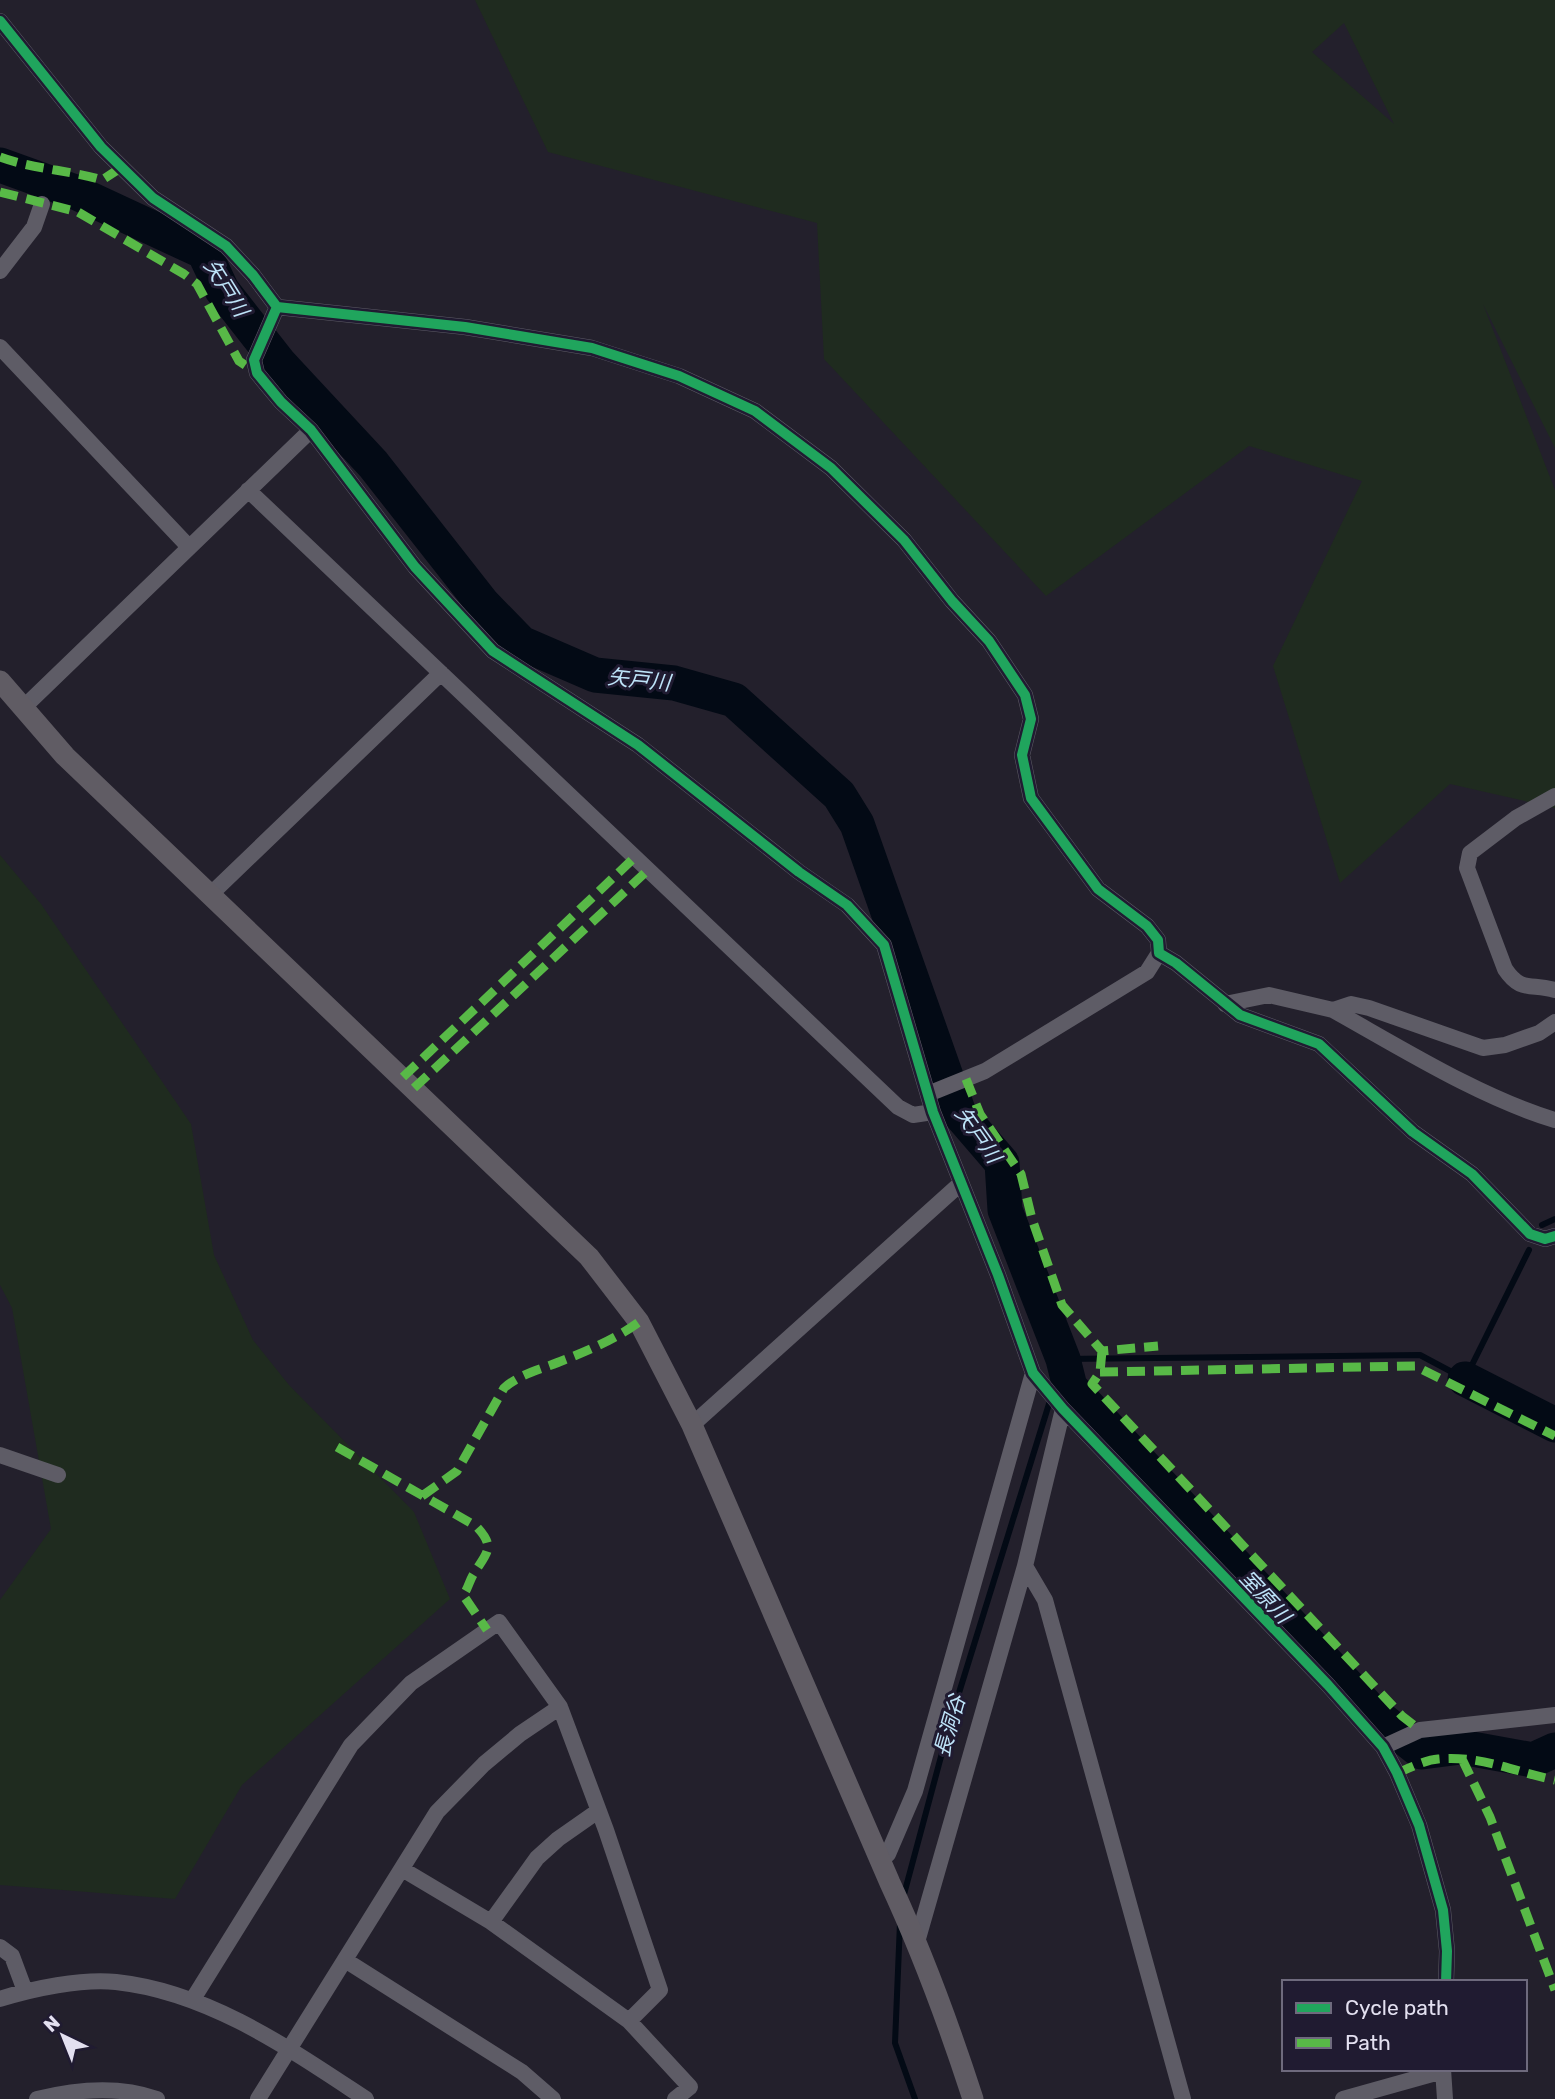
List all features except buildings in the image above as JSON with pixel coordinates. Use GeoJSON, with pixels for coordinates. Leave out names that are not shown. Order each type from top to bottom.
{"type":"FeatureCollection","features":[{"type":"Feature","properties":{"kind":"street"},"geometry":{"type":"LineString","coordinates":[[0,21],[101,147],[153,198],[226,246],[253,275],[277,307],[465,327],[592,348],[679,376],[755,411],[831,468],[904,540],[952,601],[989,641],[1025,695],[1031,719],[1022,755],[1031,798],[1098,889],[1147,926],[1158,940],[1159,953],[1147,972],[985,1071],[928,1094]]}},
{"type":"Feature","properties":{"kind":"street"},"geometry":{"type":"LineString","coordinates":[[0,271],[34,227],[42,204]]}},
{"type":"Feature","properties":{"kind":"street"},"geometry":{"type":"LineString","coordinates":[[277,307],[254,360],[257,373],[281,402],[311,430],[415,567],[493,651],[638,745],[799,872],[847,905],[884,945],[933,1112],[1038,1379],[1063,1409],[1328,1685],[1383,1747],[1419,1825],[1443,1910],[1447,1951],[1446,1980]]}},
{"type":"Feature","properties":{"kind":"street"},"geometry":{"type":"LineString","coordinates":[[0,346],[189,547]]}},
{"type":"Feature","properties":{"kind":"street"},"geometry":{"type":"LineString","coordinates":[[22,709],[311,430]]}},
{"type":"Feature","properties":{"kind":"street"},"geometry":{"type":"LineString","coordinates":[[248,489],[898,1107],[913,1115],[933,1112]]}},
{"type":"Feature","properties":{"kind":"street"},"geometry":{"type":"LineString","coordinates":[[211,894],[441,673]]}},
{"type":"Feature","properties":{"kind":"street"},"geometry":{"type":"LineString","coordinates":[[0,681],[65,756],[589,1257],[639,1322],[692,1425],[917,1942],[945,2014],[973,2099]]}},
{"type":"Feature","properties":{"kind":"street"},"geometry":{"type":"LineString","coordinates":[[1555,796],[1516,818],[1470,853],[1467,868],[1505,969],[1514,981],[1523,987],[1555,990]]}},
{"type":"Feature","properties":{"kind":"street"},"geometry":{"type":"LineString","coordinates":[[1159,953],[1176,963],[1240,1015],[1319,1044],[1413,1132],[1472,1174],[1530,1234],[1545,1239],[1555,1236]]}},
{"type":"Feature","properties":{"kind":"street"},"geometry":{"type":"LineString","coordinates":[[1225,1004],[1269,995],[1333,1010],[1478,1088],[1527,1112],[1555,1120]]}},
{"type":"Feature","properties":{"kind":"street"},"geometry":{"type":"LineString","coordinates":[[1333,1010],[1351,1004],[1369,1008],[1483,1048],[1504,1045],[1539,1033],[1555,1022]]}},
{"type":"Feature","properties":{"kind":"street"},"geometry":{"type":"LineString","coordinates":[[692,1425],[960,1184]]}},
{"type":"Feature","properties":{"kind":"street"},"geometry":{"type":"LineString","coordinates":[[880,1860],[888,1854],[915,1791],[1038,1379]]}},
{"type":"Feature","properties":{"kind":"street"},"geometry":{"type":"LineString","coordinates":[[917,1942],[1025,1566],[1063,1409]]}},
{"type":"Feature","properties":{"kind":"street"},"geometry":{"type":"LineString","coordinates":[[0,1455],[58,1475]]}},
{"type":"Feature","properties":{"kind":"street"},"geometry":{"type":"LineString","coordinates":[[1025,1566],[1045,1600],[1183,2099]]}},
{"type":"Feature","properties":{"kind":"street"},"geometry":{"type":"LineString","coordinates":[[193,1999],[351,1745],[411,1683],[499,1622],[560,1707],[660,1990],[629,2021]]}},
{"type":"Feature","properties":{"kind":"street"},"geometry":{"type":"LineString","coordinates":[[258,2099],[437,1812],[462,1784],[520,1734],[560,1707]]}},
{"type":"Feature","properties":{"kind":"street"},"geometry":{"type":"LineString","coordinates":[[1383,1747],[1420,1730],[1555,1715]]}},
{"type":"Feature","properties":{"kind":"street"},"geometry":{"type":"LineString","coordinates":[[491,1922],[537,1858],[558,1839],[598,1811]]}},
{"type":"Feature","properties":{"kind":"street"},"geometry":{"type":"LineString","coordinates":[[402,1869],[491,1922],[629,2021],[691,2087],[675,2099]]}},
{"type":"Feature","properties":{"kind":"street"},"geometry":{"type":"LineString","coordinates":[[0,1947],[12,1956],[25,1991]]}},
{"type":"Feature","properties":{"kind":"street"},"geometry":{"type":"LineString","coordinates":[[345,1960],[522,2072],[553,2099]]}},
{"type":"Feature","properties":{"kind":"street"},"geometry":{"type":"LineString","coordinates":[[0,1999],[25,1991],[114,1982],[193,1999],[289,2049],[366,2099]]}},
{"type":"Feature","properties":{"kind":"street"},"geometry":{"type":"LineString","coordinates":[[1343,2099],[1440,2071]]}},
{"type":"Feature","properties":{"kind":"street"},"geometry":{"type":"LineString","coordinates":[[1443,2071],[1445,2099]]}},
{"type":"Feature","properties":{"kind":"street"},"geometry":{"type":"LineString","coordinates":[[37,2099],[55,2094],[107,2089],[157,2099]]}},
{"type":"Feature","properties":{"kind":"green space"},"geometry":{"type":"Polygon","coordinates":[[[475,0],[1555,0],[1555,448],[1483,304],[1555,490],[1555,808],[1450,784],[1340,883],[1273,666],[1362,481],[1249,446],[1046,596],[824,359],[817,223],[548,152],[475,0]],[[1344,23],[1312,52],[1394,124],[1344,23]]]}},
{"type":"Feature","properties":{"kind":"green space"},"geometry":{"type":"Polygon","coordinates":[[[0,855],[41,904],[191,1124],[214,1255],[253,1340],[289,1385],[414,1512],[450,1599],[242,1785],[175,1899],[0,1885],[0,1600],[51,1529],[12,1308],[0,1285],[0,855]]]}},
{"type":"Feature","properties":{"kind":"waterway","name":"矢戸川"},"geometry":{"type":"LineString","coordinates":[[0,165],[75,192],[204,252],[222,290],[280,364],[373,464],[483,604],[521,643],[595,675],[674,683],[734,700],[839,795],[857,824],[959,1113],[1002,1163],[1005,1210],[1063,1359],[1070,1387],[1372,1712],[1422,1752],[1461,1747],[1533,1760],[1555,1750]]}},
{"type":"Feature","properties":{"kind":"waterway"},"geometry":{"type":"LineString","coordinates":[[1542,1225],[1555,1219]]}},
{"type":"Feature","properties":{"kind":"waterway","name":"長洞谷"},"geometry":{"type":"LineString","coordinates":[[903,1898],[953,1712],[1063,1359],[1420,1355],[1465,1379],[1529,1250]]}},
{"type":"Feature","properties":{"kind":"waterway","name":"矢戸川"},"geometry":{"type":"LineString","coordinates":[[1465,1379],[1555,1425]]}},
{"type":"Feature","properties":{"kind":"waterway","name":"長洞谷"},"geometry":{"type":"LineString","coordinates":[[900,1923],[895,2043],[915,2099]]}},
{"type":"Feature","properties":{"kind":"marked path"},"geometry":{"type":"LineString","coordinates":[[0,157],[102,180],[122,167]]}},
{"type":"Feature","properties":{"kind":"marked path"},"geometry":{"type":"LineString","coordinates":[[0,192],[78,212],[184,274],[197,284],[239,361],[257,373]]}},
{"type":"Feature","properties":{"kind":"marked path"},"geometry":{"type":"LineString","coordinates":[[403,1077],[634,858]]}},
{"type":"Feature","properties":{"kind":"marked path"},"geometry":{"type":"LineString","coordinates":[[414,1088],[648,870]]}},
{"type":"Feature","properties":{"kind":"marked path"},"geometry":{"type":"LineString","coordinates":[[966,1079],[980,1114],[1021,1174],[1032,1219],[1062,1305],[1102,1351],[1158,1346]]}},
{"type":"Feature","properties":{"kind":"marked path"},"geometry":{"type":"LineString","coordinates":[[422,1496],[457,1471],[504,1388],[525,1375],[603,1343],[639,1322]]}},
{"type":"Feature","properties":{"kind":"marked path"},"geometry":{"type":"LineString","coordinates":[[1102,1351],[1100,1372],[1092,1384],[1402,1716],[1420,1730]]}},
{"type":"Feature","properties":{"kind":"marked path"},"geometry":{"type":"LineString","coordinates":[[1100,1372],[1415,1366],[1555,1436]]}},
{"type":"Feature","properties":{"kind":"marked path"},"geometry":{"type":"LineString","coordinates":[[337,1447],[476,1526],[488,1545],[485,1556],[463,1595],[487,1630]]}},
{"type":"Feature","properties":{"kind":"marked path"},"geometry":{"type":"LineString","coordinates":[[1397,1773],[1428,1761],[1454,1758],[1483,1762],[1555,1780]]}},
{"type":"Feature","properties":{"kind":"marked path"},"geometry":{"type":"LineString","coordinates":[[1462,1759],[1490,1817],[1555,1990]]}},
{"type":"Feature","properties":{"kind":"cycle path"},"geometry":{"type":"LineString","coordinates":[[0,21],[101,147],[153,198],[226,246],[253,275],[277,307],[465,327],[592,348],[679,376],[755,411],[831,468],[904,540],[952,601],[989,641],[1025,695],[1031,719],[1022,755],[1031,798],[1098,889],[1147,926],[1158,940],[1159,953],[1176,963],[1240,1015],[1319,1044],[1413,1132],[1472,1174],[1530,1234],[1545,1239],[1555,1236]]}},
{"type":"Feature","properties":{"kind":"cycle path"},"geometry":{"type":"LineString","coordinates":[[277,307],[254,360],[257,373],[281,402],[311,430],[415,567],[493,651],[638,745],[799,872],[847,905],[884,945],[933,1112],[998,1275],[1033,1373],[1063,1409],[1328,1685],[1383,1747],[1419,1825],[1443,1910],[1447,1951],[1446,1980]]}},
{"type":"Feature","properties":{"kind":"water label","name":"室原川"},"geometry":{"type":"Point","coordinates":[1265,1597]}}]}
